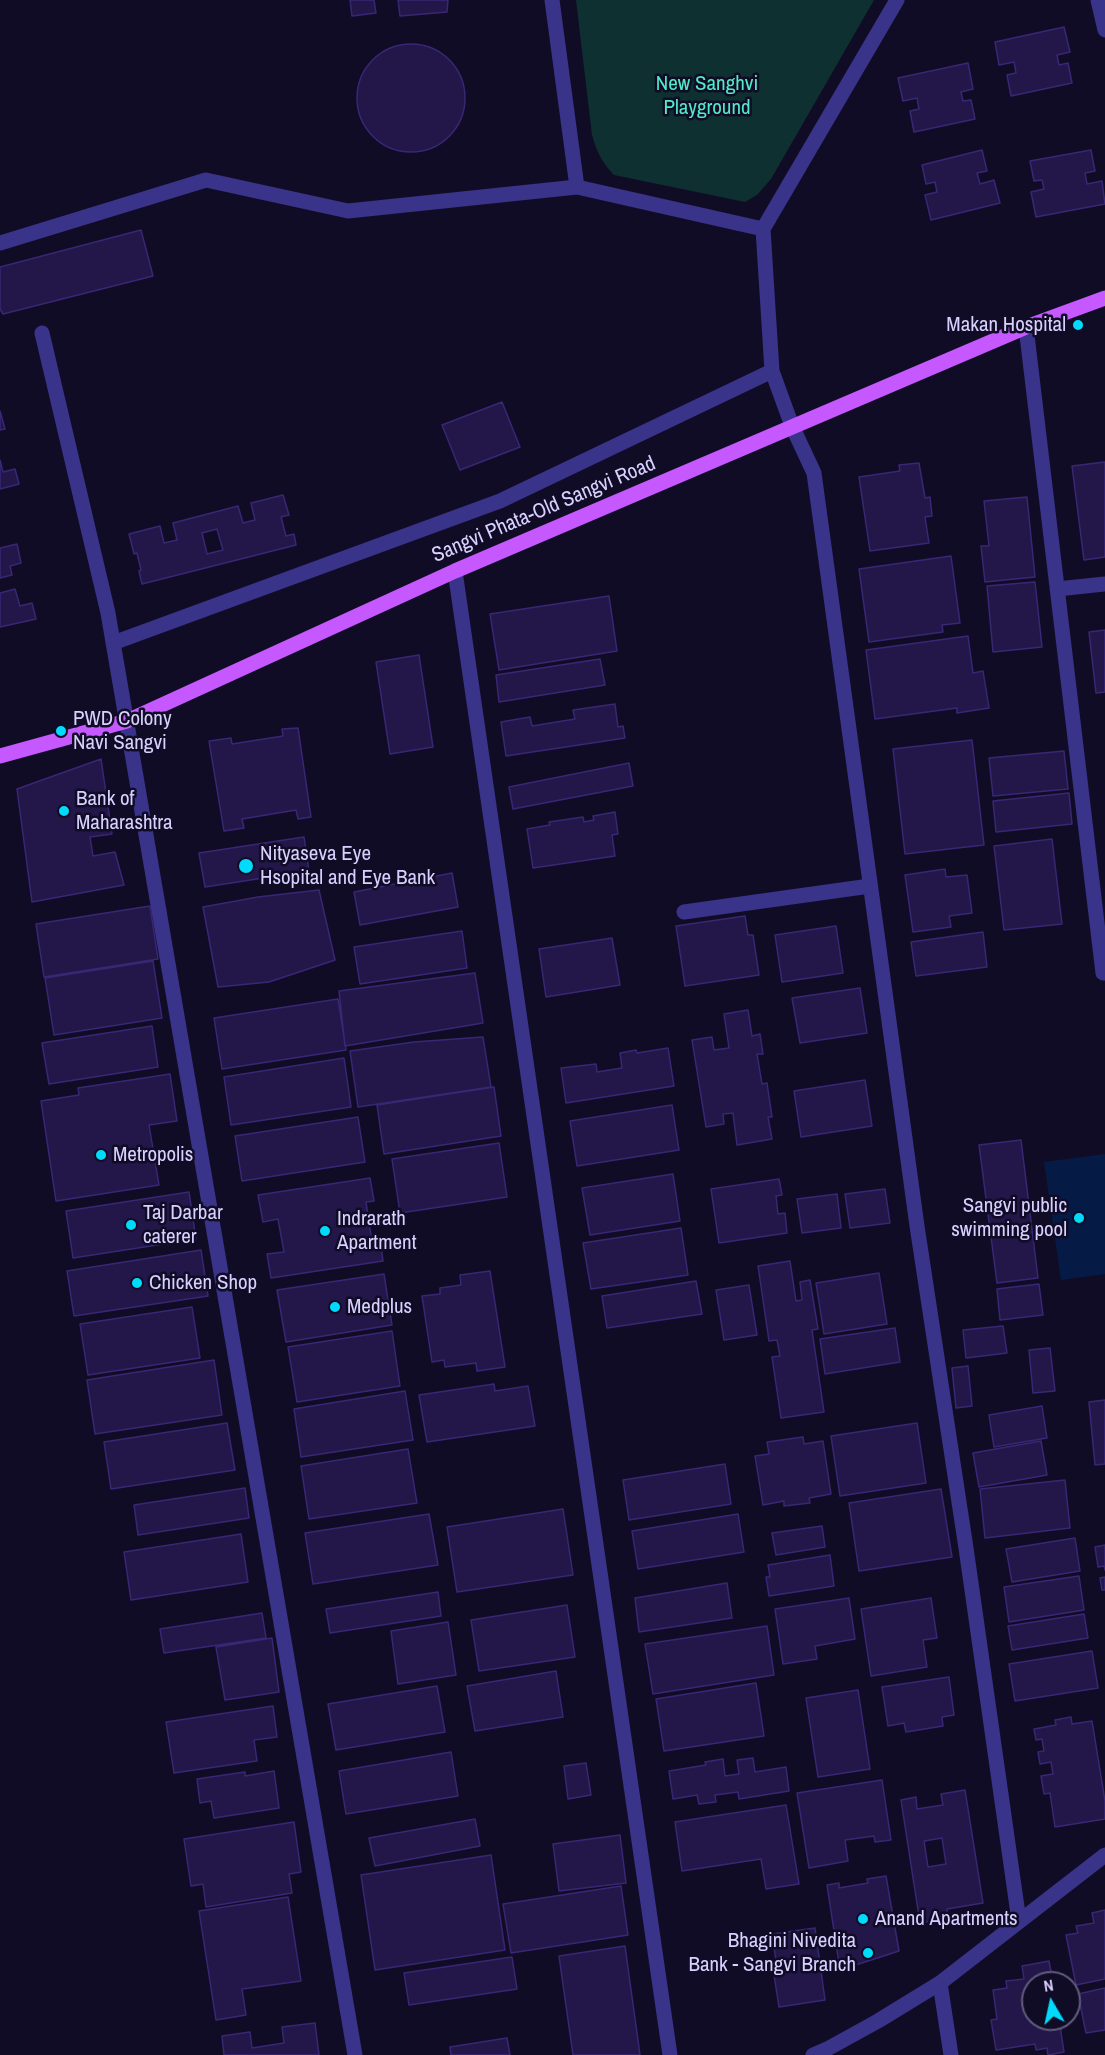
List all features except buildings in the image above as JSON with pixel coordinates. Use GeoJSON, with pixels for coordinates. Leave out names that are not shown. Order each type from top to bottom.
{"type":"FeatureCollection","features":[{"type":"Feature","properties":{"kind":"main road","name":"Sangvi Phata-Old Sangvi Road"},"geometry":{"type":"LineString","coordinates":[[0,756],[127,721],[455,571],[1026,327],[1105,298]]}},
{"type":"Feature","properties":{"kind":"street"},"geometry":{"type":"LineString","coordinates":[[552,0],[577,187]]}},
{"type":"Feature","properties":{"kind":"street"},"geometry":{"type":"LineString","coordinates":[[897,0],[763,229],[772,371],[792,426],[814,473],[917,1226],[964,1536],[1018,1921]]}},
{"type":"Feature","properties":{"kind":"street"},"geometry":{"type":"LineString","coordinates":[[1098,0],[1105,30]]}},
{"type":"Feature","properties":{"kind":"street"},"geometry":{"type":"LineString","coordinates":[[0,243],[206,180],[348,211],[577,187],[763,229]]}},
{"type":"Feature","properties":{"kind":"street"},"geometry":{"type":"LineString","coordinates":[[1026,327],[1103,973],[1105,973]]}},
{"type":"Feature","properties":{"kind":"street"},"geometry":{"type":"LineString","coordinates":[[42,333],[108,613],[355,2055]]}},
{"type":"Feature","properties":{"kind":"street"},"geometry":{"type":"LineString","coordinates":[[113,643],[500,501],[772,371]]}},
{"type":"Feature","properties":{"kind":"street"},"geometry":{"type":"LineString","coordinates":[[455,571],[670,2055]]}},
{"type":"Feature","properties":{"kind":"street"},"geometry":{"type":"LineString","coordinates":[[1057,589],[1105,584]]}},
{"type":"Feature","properties":{"kind":"street"},"geometry":{"type":"LineString","coordinates":[[684,912],[870,886]]}},
{"type":"Feature","properties":{"kind":"street"},"geometry":{"type":"LineString","coordinates":[[813,2055],[858,2032],[940,1983],[1105,1855]]}},
{"type":"Feature","properties":{"kind":"street"},"geometry":{"type":"LineString","coordinates":[[940,1983],[951,2055]]}},
{"type":"Feature","properties":{"kind":"green space","name":"New Sanghvi Playground"},"geometry":{"type":"Polygon","coordinates":[[[576,0],[874,0],[771,179],[757,195],[745,202],[614,175],[610,171],[600,157],[592,135],[576,0]]]}},
{"type":"Feature","properties":{"kind":"water","name":"Sangvi public swimming pool"},"geometry":{"type":"Polygon","coordinates":[[[1105,1154],[1105,1274],[1061,1280],[1044,1162],[1105,1154]]]}},
{"type":"Feature","properties":{"kind":"place","name":"Makan Hospital"},"geometry":{"type":"Point","coordinates":[1078,325]}},
{"type":"Feature","properties":{"kind":"place","name":"PWD Colony Navi Sangvi"},"geometry":{"type":"Point","coordinates":[61,731]}},
{"type":"Feature","properties":{"kind":"place","name":"Bank of Maharashtra"},"geometry":{"type":"Point","coordinates":[64,811]}},
{"type":"Feature","properties":{"kind":"place","name":"Nityaseva Eye Hsopital and Eye Bank"},"geometry":{"type":"Point","coordinates":[246,866]}},
{"type":"Feature","properties":{"kind":"place","name":"Metropolis"},"geometry":{"type":"Point","coordinates":[101,1155]}},
{"type":"Feature","properties":{"kind":"place","name":"Sangvi public swimming pool"},"geometry":{"type":"Point","coordinates":[1079,1218]}},
{"type":"Feature","properties":{"kind":"place","name":"Taj Darbar caterer"},"geometry":{"type":"Point","coordinates":[131,1225]}},
{"type":"Feature","properties":{"kind":"place","name":"Indrarath Apartment"},"geometry":{"type":"Point","coordinates":[325,1231]}},
{"type":"Feature","properties":{"kind":"place","name":"Chicken Shop"},"geometry":{"type":"Point","coordinates":[137,1283]}},
{"type":"Feature","properties":{"kind":"place","name":"Medplus"},"geometry":{"type":"Point","coordinates":[335,1307]}},
{"type":"Feature","properties":{"kind":"place","name":"Anand Apartments"},"geometry":{"type":"Point","coordinates":[863,1919]}},
{"type":"Feature","properties":{"kind":"place","name":"Bhagini Nivedita Bank - Sangvi Branch"},"geometry":{"type":"Point","coordinates":[868,1953]}}]}
